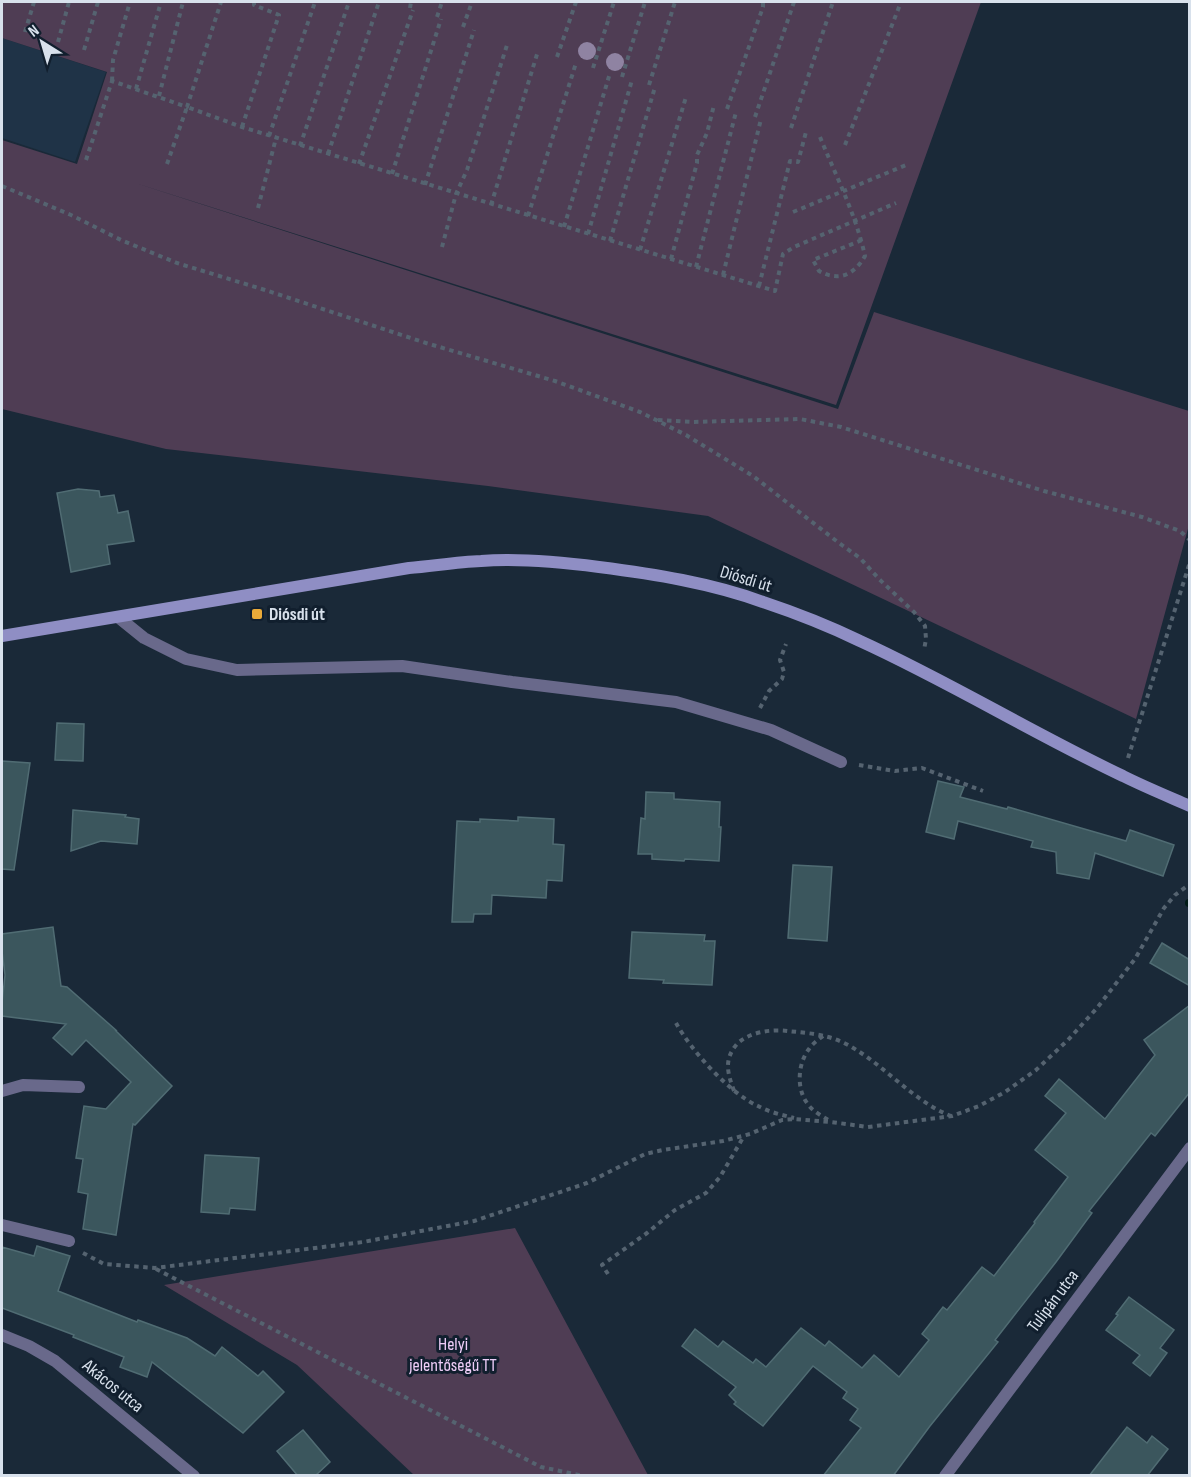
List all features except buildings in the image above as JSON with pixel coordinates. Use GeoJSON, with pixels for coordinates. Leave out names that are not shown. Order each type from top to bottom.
{"type":"FeatureCollection","features":[{"type":"Feature","properties":{"kind":"street","name":"Diósdi út"},"geometry":{"type":"LineString","coordinates":[[2,636],[428,566],[482,561],[522,561],[624,570],[711,586],[761,601],[861,641],[1123,776],[1190,806]]}},
{"type":"Feature","properties":{"kind":"street"},"geometry":{"type":"LineString","coordinates":[[118,617],[144,638],[186,659],[237,669],[402,666],[676,702],[771,729],[841,762]]}},
{"type":"Feature","properties":{"kind":"street"},"geometry":{"type":"LineString","coordinates":[[2,1091],[23,1085],[79,1087]]}},
{"type":"Feature","properties":{"kind":"street","name":"Tulipán utca"},"geometry":{"type":"LineString","coordinates":[[945,1476],[1190,1148]]}},
{"type":"Feature","properties":{"kind":"street"},"geometry":{"type":"LineString","coordinates":[[2,1225],[69,1241]]}},
{"type":"Feature","properties":{"kind":"street","name":"Akácos utca"},"geometry":{"type":"LineString","coordinates":[[2,1335],[29,1346],[55,1361],[194,1476]]}},
{"type":"Feature","properties":{"kind":"path"},"geometry":{"type":"LineString","coordinates":[[25,32],[34,2]]}},
{"type":"Feature","properties":{"kind":"path"},"geometry":{"type":"LineString","coordinates":[[58,42],[69,2]]}},
{"type":"Feature","properties":{"kind":"path"},"geometry":{"type":"LineString","coordinates":[[84,50],[98,2]]}},
{"type":"Feature","properties":{"kind":"path"},"geometry":{"type":"LineString","coordinates":[[86,160],[112,81],[114,60],[130,2]]}},
{"type":"Feature","properties":{"kind":"path"},"geometry":{"type":"LineString","coordinates":[[136,89],[161,2]]}},
{"type":"Feature","properties":{"kind":"path"},"geometry":{"type":"LineString","coordinates":[[159,96],[183,2]]}},
{"type":"Feature","properties":{"kind":"path"},"geometry":{"type":"LineString","coordinates":[[167,164],[221,2]]}},
{"type":"Feature","properties":{"kind":"path"},"geometry":{"type":"LineString","coordinates":[[242,128],[279,15],[254,6],[254,2]]}},
{"type":"Feature","properties":{"kind":"path"},"geometry":{"type":"LineString","coordinates":[[269,136],[315,2]]}},
{"type":"Feature","properties":{"kind":"path"},"geometry":{"type":"LineString","coordinates":[[300,146],[349,2]]}},
{"type":"Feature","properties":{"kind":"path"},"geometry":{"type":"LineString","coordinates":[[328,154],[379,2]]}},
{"type":"Feature","properties":{"kind":"path"},"geometry":{"type":"LineString","coordinates":[[358,164],[411,9],[411,2]]}},
{"type":"Feature","properties":{"kind":"path"},"geometry":{"type":"LineString","coordinates":[[393,174],[442,2]]}},
{"type":"Feature","properties":{"kind":"path"},"geometry":{"type":"LineString","coordinates":[[463,27],[472,2]]}},
{"type":"Feature","properties":{"kind":"path"},"geometry":{"type":"LineString","coordinates":[[557,57],[576,2]]}},
{"type":"Feature","properties":{"kind":"path"},"geometry":{"type":"LineString","coordinates":[[593,68],[615,2]]}},
{"type":"Feature","properties":{"kind":"path"},"geometry":{"type":"LineString","coordinates":[[622,77],[645,2]]}},
{"type":"Feature","properties":{"kind":"path"},"geometry":{"type":"LineString","coordinates":[[649,85],[675,2]]}},
{"type":"Feature","properties":{"kind":"path"},"geometry":{"type":"LineString","coordinates":[[727,109],[763,2]]}},
{"type":"Feature","properties":{"kind":"path"},"geometry":{"type":"LineString","coordinates":[[755,117],[795,2]]}},
{"type":"Feature","properties":{"kind":"path"},"geometry":{"type":"LineString","coordinates":[[791,128],[833,2]]}},
{"type":"Feature","properties":{"kind":"path"},"geometry":{"type":"LineString","coordinates":[[845,145],[901,2]]}},
{"type":"Feature","properties":{"kind":"path"},"geometry":{"type":"LineString","coordinates":[[425,185],[474,30]]}},
{"type":"Feature","properties":{"kind":"path"},"geometry":{"type":"LineString","coordinates":[[442,247],[456,194],[467,170],[508,42]]}},
{"type":"Feature","properties":{"kind":"path"},"geometry":{"type":"LineString","coordinates":[[491,205],[538,51]]}},
{"type":"Feature","properties":{"kind":"path"},"geometry":{"type":"LineString","coordinates":[[528,216],[576,63]]}},
{"type":"Feature","properties":{"kind":"path"},"geometry":{"type":"LineString","coordinates":[[564,227],[610,73]]}},
{"type":"Feature","properties":{"kind":"path"},"geometry":{"type":"LineString","coordinates":[[588,234],[632,80]]}},
{"type":"Feature","properties":{"kind":"path"},"geometry":{"type":"LineString","coordinates":[[112,81],[159,96],[242,128],[775,291],[783,254],[794,247],[896,203]]}},
{"type":"Feature","properties":{"kind":"path"},"geometry":{"type":"LineString","coordinates":[[610,241],[656,87]]}},
{"type":"Feature","properties":{"kind":"path"},"geometry":{"type":"LineString","coordinates":[[640,250],[686,97]]}},
{"type":"Feature","properties":{"kind":"path"},"geometry":{"type":"LineString","coordinates":[[671,259],[698,162],[697,154],[707,133],[714,105]]}},
{"type":"Feature","properties":{"kind":"path"},"geometry":{"type":"LineString","coordinates":[[696,267],[736,112]]}},
{"type":"Feature","properties":{"kind":"path"},"geometry":{"type":"LineString","coordinates":[[723,275],[761,119]]}},
{"type":"Feature","properties":{"kind":"path"},"geometry":{"type":"LineString","coordinates":[[759,286],[790,161],[798,162],[806,132]]}},
{"type":"Feature","properties":{"kind":"path"},"geometry":{"type":"LineString","coordinates":[[820,137],[855,221],[862,240],[865,256],[859,267],[845,276],[834,277],[819,271],[813,260],[862,240]]}},
{"type":"Feature","properties":{"kind":"path"},"geometry":{"type":"LineString","coordinates":[[258,208],[276,138]]}},
{"type":"Feature","properties":{"kind":"path"},"geometry":{"type":"LineString","coordinates":[[794,212],[906,165]]}},
{"type":"Feature","properties":{"kind":"path"},"geometry":{"type":"LineString","coordinates":[[2,186],[177,263],[426,343],[555,381],[640,412],[686,435],[753,476],[860,558],[914,612],[925,626],[926,639],[916,668]]}},
{"type":"Feature","properties":{"kind":"path"},"geometry":{"type":"LineString","coordinates":[[656,420],[693,422],[800,418],[841,427],[1044,491],[1142,517],[1180,531],[1190,540]]}},
{"type":"Feature","properties":{"kind":"path"},"geometry":{"type":"LineString","coordinates":[[1123,776],[1190,562]]}},
{"type":"Feature","properties":{"kind":"path"},"geometry":{"type":"LineString","coordinates":[[752,724],[769,691],[782,679],[784,672],[780,660],[786,644]]}},
{"type":"Feature","properties":{"kind":"path"},"geometry":{"type":"LineString","coordinates":[[841,762],[895,771],[922,768],[983,791]]}},
{"type":"Feature","properties":{"kind":"path"},"geometry":{"type":"LineString","coordinates":[[69,1241],[90,1258],[104,1264],[155,1268],[363,1242],[474,1221],[586,1182],[645,1154],[723,1141],[782,1120],[831,1122],[868,1127],[952,1116],[979,1106],[1005,1092],[1036,1070],[1068,1040],[1097,1008],[1135,959],[1174,895],[1190,884]]}},
{"type":"Feature","properties":{"kind":"path"},"geometry":{"type":"LineString","coordinates":[[675,1023],[700,1057],[734,1091],[758,1107],[794,1119]]}},
{"type":"Feature","properties":{"kind":"path"},"geometry":{"type":"LineString","coordinates":[[734,1091],[728,1074],[729,1059],[734,1048],[742,1039],[778,1029],[824,1035],[840,1041],[858,1051],[936,1110],[952,1116]]}},
{"type":"Feature","properties":{"kind":"path"},"geometry":{"type":"LineString","coordinates":[[824,1035],[810,1046],[804,1057],[800,1075],[801,1093],[816,1113],[831,1122]]}},
{"type":"Feature","properties":{"kind":"path"},"geometry":{"type":"LineString","coordinates":[[608,1274],[602,1265],[675,1210],[706,1193],[720,1177],[745,1135]]}},
{"type":"Feature","properties":{"kind":"path"},"geometry":{"type":"LineString","coordinates":[[155,1268],[541,1467],[584,1476]]}},
{"type":"Feature","properties":{"kind":"shaded area"},"geometry":{"type":"Polygon","coordinates":[[[2,38],[106,72],[75,162],[2,138],[2,38]]]}},
{"type":"Feature","properties":{"kind":"green space"},"geometry":{"type":"Polygon","coordinates":[[[2,2],[981,2],[836,405],[132,182],[838,409],[874,312],[1189,411],[1189,525],[1136,719],[708,516],[488,486],[166,449],[2,409],[2,140],[77,164],[107,72],[2,38],[2,2]]]}},
{"type":"Feature","properties":{"kind":"green space","name":"Helyi jelentőségű TT"},"geometry":{"type":"Polygon","coordinates":[[[515,1228],[648,1475],[414,1475],[297,1365],[164,1285],[515,1228]]]}},
{"type":"Feature","properties":{"kind":"place","name":"Diósdi út"},"geometry":{"type":"Point","coordinates":[257,614]}}]}
